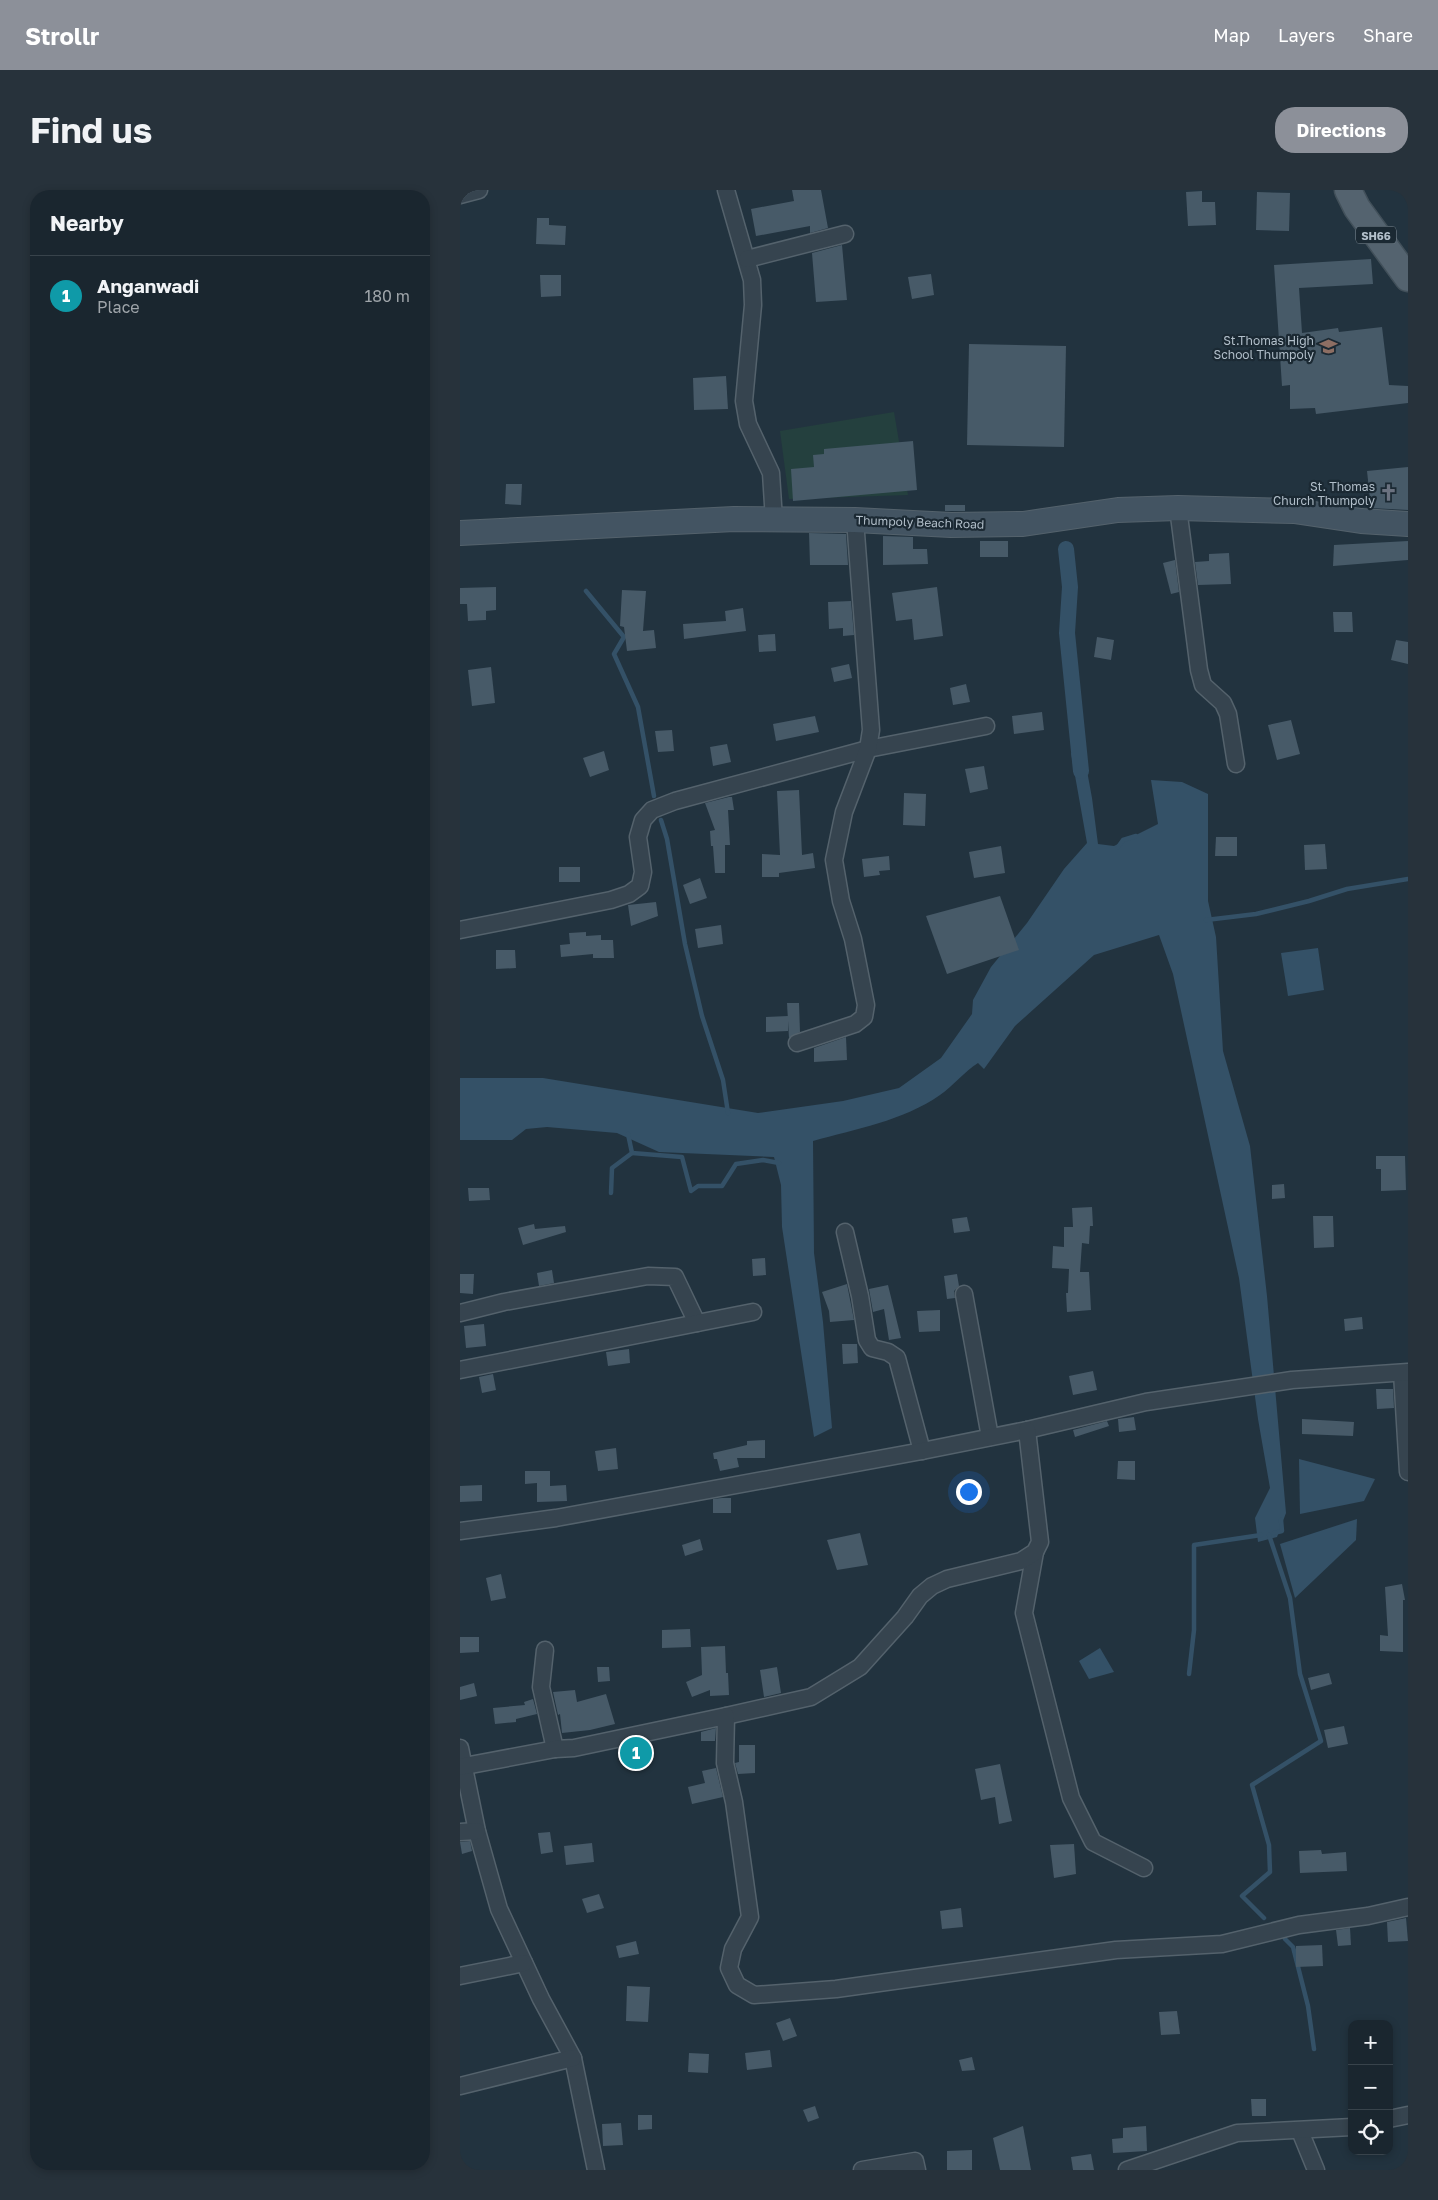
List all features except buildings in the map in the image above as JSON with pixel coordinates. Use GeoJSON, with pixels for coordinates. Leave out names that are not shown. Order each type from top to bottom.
{"type":"FeatureCollection","features":[{"type":"Feature","properties":{"kind":"main road","name":"SH66"},"geometry":{"type":"LineString","coordinates":[[1348,190],[1357,208],[1408,278]]}},
{"type":"Feature","properties":{"kind":"main road","name":"Thumpoly Beach Road"},"geometry":{"type":"LineString","coordinates":[[460,533],[734,519],[855,520],[951,525],[1023,524],[1118,510],[1178,508],[1294,511],[1361,521],[1408,524]]}},
{"type":"Feature","properties":{"kind":"street"},"geometry":{"type":"LineString","coordinates":[[460,195],[479,190]]}},
{"type":"Feature","properties":{"kind":"street"},"geometry":{"type":"LineString","coordinates":[[726,190],[752,280],[753,305],[744,401],[748,424],[771,473],[774,520]]}},
{"type":"Feature","properties":{"kind":"street"},"geometry":{"type":"LineString","coordinates":[[747,259],[845,234]]}},
{"type":"Feature","properties":{"kind":"street"},"geometry":{"type":"LineString","coordinates":[[1178,508],[1199,670],[1203,685],[1223,703],[1228,714],[1236,764]]}},
{"type":"Feature","properties":{"kind":"street"},"geometry":{"type":"LineString","coordinates":[[798,1043],[855,1024],[864,1017],[866,1006],[853,939],[841,901],[834,860],[844,812],[868,749],[871,730],[855,520]]}},
{"type":"Feature","properties":{"kind":"street"},"geometry":{"type":"LineString","coordinates":[[460,930],[611,900],[629,894],[640,886],[643,872],[638,837],[643,820],[652,810],[676,801],[868,749],[986,726]]}},
{"type":"Feature","properties":{"kind":"street"},"geometry":{"type":"LineString","coordinates":[[845,1232],[860,1296],[867,1340],[872,1348],[888,1352],[897,1358],[922,1451]]}},
{"type":"Feature","properties":{"kind":"street"},"geometry":{"type":"LineString","coordinates":[[460,1313],[504,1302],[648,1276],[676,1277],[697,1323]]}},
{"type":"Feature","properties":{"kind":"street"},"geometry":{"type":"LineString","coordinates":[[964,1294],[990,1438]]}},
{"type":"Feature","properties":{"kind":"street"},"geometry":{"type":"LineString","coordinates":[[460,1370],[753,1312]]}},
{"type":"Feature","properties":{"kind":"street"},"geometry":{"type":"LineString","coordinates":[[460,1531],[556,1518],[922,1451],[1027,1430],[1146,1402],[1292,1380],[1405,1372],[1408,1472]]}},
{"type":"Feature","properties":{"kind":"street"},"geometry":{"type":"LineString","coordinates":[[1027,1430],[1040,1542],[1035,1552],[1024,1613],[1071,1798],[1093,1842],[1144,1868]]}},
{"type":"Feature","properties":{"kind":"street"},"geometry":{"type":"LineString","coordinates":[[462,1767],[555,1749],[574,1748],[811,1697],[860,1667],[905,1617],[920,1596],[932,1586],[947,1579],[1021,1561],[1035,1552]]}},
{"type":"Feature","properties":{"kind":"street"},"geometry":{"type":"LineString","coordinates":[[545,1650],[541,1687],[555,1749]]}},
{"type":"Feature","properties":{"kind":"street"},"geometry":{"type":"LineString","coordinates":[[726,1716],[725,1763],[734,1802],[750,1917],[733,1949],[729,1968],[737,1985],[754,1995],[836,1989],[1116,1950],[1222,1944],[1298,1925],[1368,1916],[1408,1907]]}},
{"type":"Feature","properties":{"kind":"street"},"geometry":{"type":"LineString","coordinates":[[460,1748],[462,1767],[477,1831],[499,1909],[540,1999],[573,2058],[596,2170]]}},
{"type":"Feature","properties":{"kind":"street"},"geometry":{"type":"LineString","coordinates":[[460,1832],[477,1831]]}},
{"type":"Feature","properties":{"kind":"street"},"geometry":{"type":"LineString","coordinates":[[460,1976],[524,1963]]}},
{"type":"Feature","properties":{"kind":"street"},"geometry":{"type":"LineString","coordinates":[[460,2086],[573,2058]]}},
{"type":"Feature","properties":{"kind":"street"},"geometry":{"type":"LineString","coordinates":[[1393,2118],[1408,2115]]}},
{"type":"Feature","properties":{"kind":"street"},"geometry":{"type":"LineString","coordinates":[[1127,2170],[1237,2134],[1348,2127]]}},
{"type":"Feature","properties":{"kind":"street"},"geometry":{"type":"LineString","coordinates":[[1300,2131],[1316,2170]]}},
{"type":"Feature","properties":{"kind":"street"},"geometry":{"type":"LineString","coordinates":[[862,2170],[915,2161],[917,2170]]}},
{"type":"Feature","properties":{"kind":"green space"},"geometry":{"type":"Polygon","coordinates":[[[894,412],[908,495],[789,499],[780,431],[894,412]]]}},
{"type":"Feature","properties":{"kind":"water"},"geometry":{"type":"Polygon","coordinates":[[[1083,749],[1098,844],[1114,846],[1158,824],[1151,780],[1182,782],[1208,794],[1208,901],[1216,937],[1223,1051],[1250,1146],[1267,1296],[1286,1513],[1277,1537],[1258,1542],[1255,1518],[1270,1488],[1258,1419],[1239,1278],[1173,974],[1159,935],[1094,955],[1015,1026],[984,1069],[978,1063],[940,1095],[926,1104],[895,1118],[813,1141],[814,1253],[823,1322],[832,1428],[814,1437],[782,1227],[781,1185],[774,1157],[659,1152],[617,1133],[547,1127],[526,1129],[512,1140],[460,1140],[460,1078],[543,1078],[758,1113],[843,1101],[899,1088],[941,1058],[972,1014],[973,1000],[991,967],[1027,923],[1064,869],[1087,843],[1071,753],[1083,749]]]}},
{"type":"Feature","properties":{"kind":"water"},"geometry":{"type":"Polygon","coordinates":[[[1318,948],[1324,990],[1288,996],[1281,953],[1318,948]]]}},
{"type":"Feature","properties":{"kind":"water"},"geometry":{"type":"Polygon","coordinates":[[[1299,1459],[1375,1479],[1364,1501],[1300,1514],[1299,1459]]]}},
{"type":"Feature","properties":{"kind":"water"},"geometry":{"type":"Polygon","coordinates":[[[1357,1519],[1356,1540],[1295,1598],[1280,1544],[1357,1519]]]}},
{"type":"Feature","properties":{"kind":"water"},"geometry":{"type":"Polygon","coordinates":[[[1100,1648],[1114,1672],[1089,1679],[1079,1661],[1100,1648]]]}},
{"type":"Feature","properties":{"kind":"waterway"},"geometry":{"type":"LineString","coordinates":[[1066,549],[1070,587],[1067,633],[1081,771]]}},
{"type":"Feature","properties":{"kind":"waterway"},"geometry":{"type":"LineString","coordinates":[[586,591],[624,637],[614,654],[638,707],[654,796]]}},
{"type":"Feature","properties":{"kind":"waterway"},"geometry":{"type":"LineString","coordinates":[[661,820],[667,839],[685,944],[702,1016],[723,1080],[728,1113]]}},
{"type":"Feature","properties":{"kind":"waterway"},"geometry":{"type":"LineString","coordinates":[[1118,847],[1123,840],[1136,836]]}},
{"type":"Feature","properties":{"kind":"waterway"},"geometry":{"type":"LineString","coordinates":[[1206,920],[1256,914],[1309,901],[1347,889],[1408,879]]}},
{"type":"Feature","properties":{"kind":"waterway"},"geometry":{"type":"LineString","coordinates":[[611,1193],[612,1168],[632,1153],[628,1134]]}},
{"type":"Feature","properties":{"kind":"waterway"},"geometry":{"type":"LineString","coordinates":[[632,1153],[682,1157],[691,1191],[698,1186],[722,1186],[736,1164],[763,1160],[779,1163]]}},
{"type":"Feature","properties":{"kind":"waterway"},"geometry":{"type":"LineString","coordinates":[[1274,1533],[1282,1531],[1281,1520]]}},
{"type":"Feature","properties":{"kind":"waterway"},"geometry":{"type":"LineString","coordinates":[[1189,1674],[1194,1630],[1194,1545],[1261,1535]]}},
{"type":"Feature","properties":{"kind":"waterway"},"geometry":{"type":"LineString","coordinates":[[1264,1918],[1242,1896],[1270,1872],[1269,1845],[1252,1785],[1321,1741],[1300,1674],[1290,1598],[1269,1535]]}},
{"type":"Feature","properties":{"kind":"waterway"},"geometry":{"type":"LineString","coordinates":[[1285,1939],[1293,1947],[1308,2006],[1314,2049]]}},
{"type":"Feature","properties":{"kind":"place","name":"St.Thomas High School Thumpoly"},"geometry":{"type":"Point","coordinates":[1328,347]}},
{"type":"Feature","properties":{"kind":"place","name":"St. Thomas Church Thumpoly"},"geometry":{"type":"Point","coordinates":[1389,493]}},
{"type":"Feature","properties":{"kind":"place","name":"Anganwadi"},"geometry":{"type":"Point","coordinates":[636,1753]}}]}
